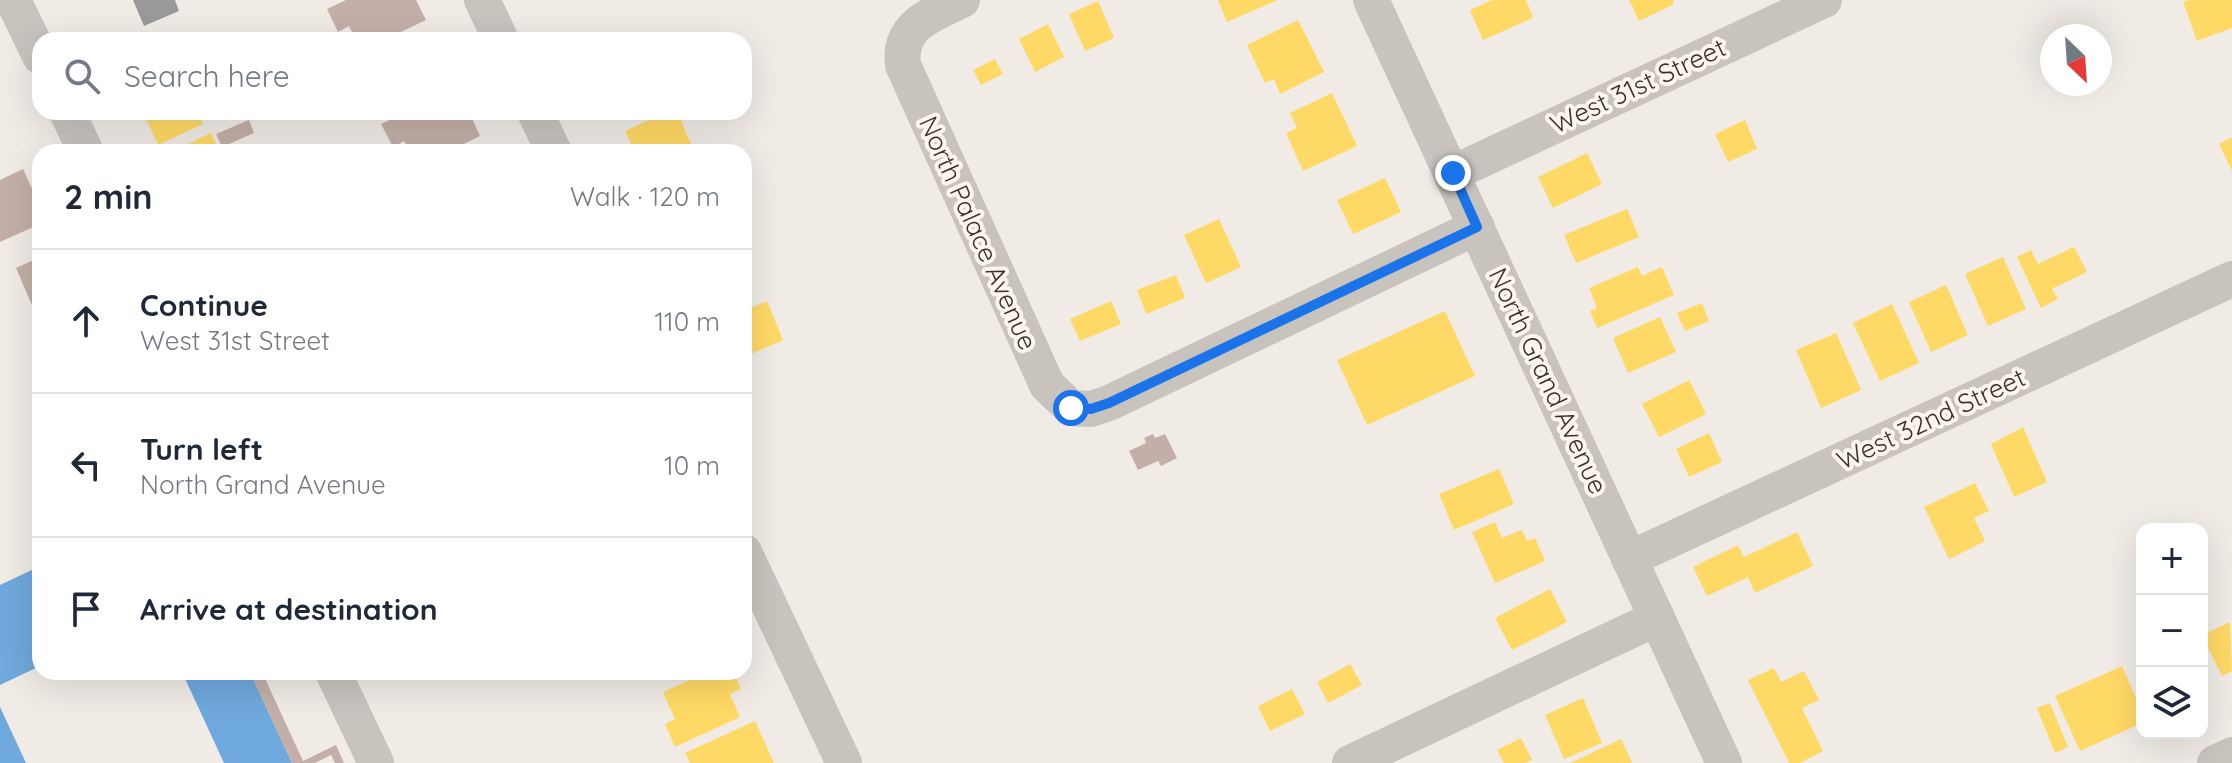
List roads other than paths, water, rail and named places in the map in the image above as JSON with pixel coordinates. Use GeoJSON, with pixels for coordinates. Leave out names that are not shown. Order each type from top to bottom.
{"type":"FeatureCollection","features":[{"type":"Feature","properties":{"kind":"street"},"geometry":{"type":"LineString","coordinates":[[13,0],[32,39]]}},
{"type":"Feature","properties":{"kind":"street"},"geometry":{"type":"LineString","coordinates":[[482,0],[497,32]]}},
{"type":"Feature","properties":{"kind":"street","name":"North Palace Avenue"},"geometry":{"type":"LineString","coordinates":[[962,0],[928,16],[911,29],[901,49],[906,73],[1047,385],[1071,408],[1091,409],[1109,403],[1477,227]]}},
{"type":"Feature","properties":{"kind":"street","name":"North Grand Avenue"},"geometry":{"type":"LineString","coordinates":[[1371,0],[1724,763]]}},
{"type":"Feature","properties":{"kind":"street","name":"West 31st Street"},"geometry":{"type":"LineString","coordinates":[[1453,173],[1824,0]]}},
{"type":"Feature","properties":{"kind":"street"},"geometry":{"type":"LineString","coordinates":[[71,120],[82,144]]}},
{"type":"Feature","properties":{"kind":"street"},"geometry":{"type":"LineString","coordinates":[[539,120],[550,144]]}},
{"type":"Feature","properties":{"kind":"street","name":"West 32nd Street"},"geometry":{"type":"LineString","coordinates":[[1629,559],[2232,279]]}},
{"type":"Feature","properties":{"kind":"street"},"geometry":{"type":"LineString","coordinates":[[752,569],[844,763]]}},
{"type":"Feature","properties":{"kind":"street"},"geometry":{"type":"LineString","coordinates":[[1350,763],[1657,618]]}},
{"type":"Feature","properties":{"kind":"street"},"geometry":{"type":"LineString","coordinates":[[337,680],[376,763]]}},
{"type":"Feature","properties":{"kind":"street"},"geometry":{"type":"LineString","coordinates":[[2215,763],[2232,755]]}}]}
